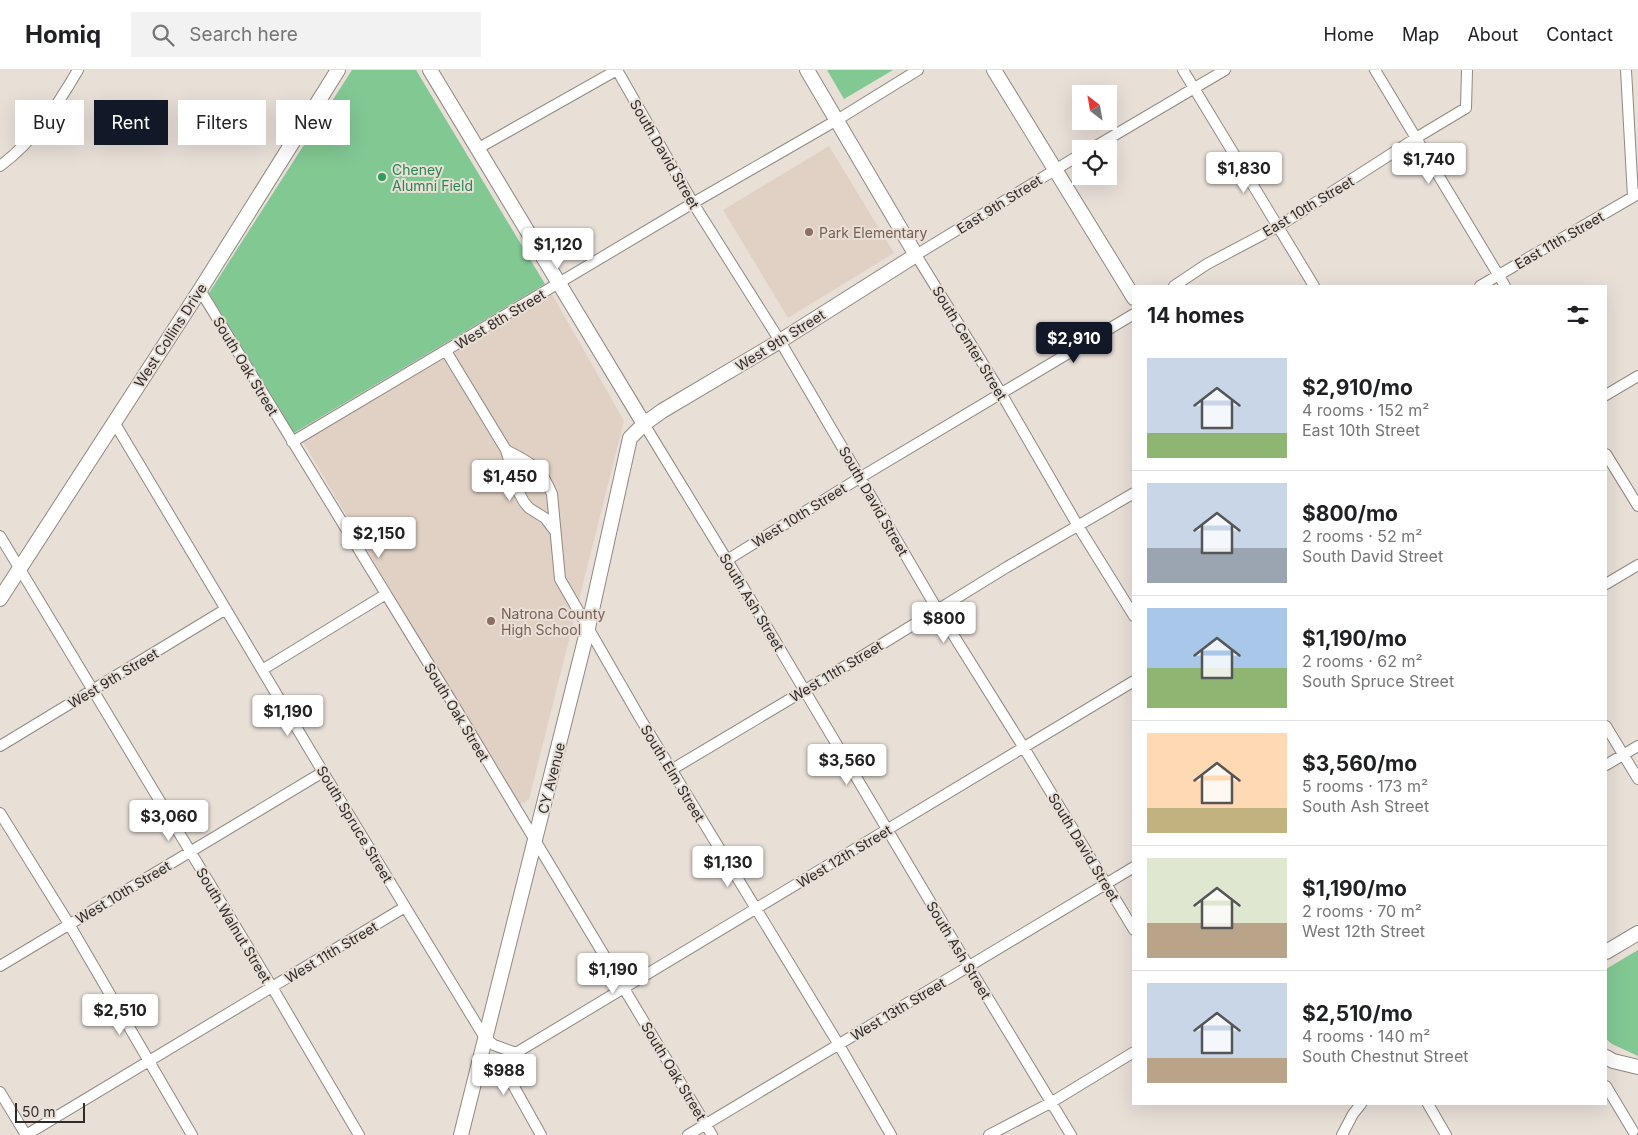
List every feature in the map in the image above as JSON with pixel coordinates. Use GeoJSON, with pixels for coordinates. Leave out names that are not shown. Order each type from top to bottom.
{"type":"FeatureCollection","features":[{"type":"Feature","properties":{"kind":"main road","name":"West Collins Drive"},"geometry":{"type":"LineString","coordinates":[[0,599],[200,290],[338,70]]}},
{"type":"Feature","properties":{"kind":"main road","name":"South Ash Street"},"geometry":{"type":"LineString","coordinates":[[430,70],[644,424]]}},
{"type":"Feature","properties":{"kind":"main road","name":"South Center Street"},"geometry":{"type":"LineString","coordinates":[[807,70],[916,254]]}},
{"type":"Feature","properties":{"kind":"main road"},"geometry":{"type":"LineString","coordinates":[[994,70],[1132,295]]}},
{"type":"Feature","properties":{"kind":"main road","name":"West 9th Street"},"geometry":{"type":"LineString","coordinates":[[644,424],[662,411],[780,341],[916,254]]}},
{"type":"Feature","properties":{"kind":"main road","name":"CY Avenue"},"geometry":{"type":"LineString","coordinates":[[461,1135],[588,628],[630,438],[644,424]]}},
{"type":"Feature","properties":{"kind":"main road"},"geometry":{"type":"LineString","coordinates":[[1607,951],[1638,933]]}},
{"type":"Feature","properties":{"kind":"main road"},"geometry":{"type":"LineString","coordinates":[[1611,1061],[1638,1067]]}},
{"type":"Feature","properties":{"kind":"main road"},"geometry":{"type":"LineString","coordinates":[[1611,1061],[1638,1077]]}},
{"type":"Feature","properties":{"kind":"street"},"geometry":{"type":"LineString","coordinates":[[0,166],[19,152],[33,137],[78,70]]}},
{"type":"Feature","properties":{"kind":"street"},"geometry":{"type":"LineString","coordinates":[[477,149],[617,70]]}},
{"type":"Feature","properties":{"kind":"street","name":"South David Street"},"geometry":{"type":"LineString","coordinates":[[617,70],[693,203],[780,341],[937,610],[1024,748],[1132,927]]}},
{"type":"Feature","properties":{"kind":"street","name":"West 8th Street"},"geometry":{"type":"LineString","coordinates":[[292,442],[693,203],[837,120],[918,70]]}},
{"type":"Feature","properties":{"kind":"street"},"geometry":{"type":"LineString","coordinates":[[1183,70],[1313,285]]}},
{"type":"Feature","properties":{"kind":"street"},"geometry":{"type":"LineString","coordinates":[[1106,140],[1224,70]]}},
{"type":"Feature","properties":{"kind":"street"},"geometry":{"type":"LineString","coordinates":[[1375,70],[1504,285]]}},
{"type":"Feature","properties":{"kind":"street","name":"East 10th Street"},"geometry":{"type":"LineString","coordinates":[[1176,285],[1207,264],[1279,226],[1466,108],[1467,70]]}},
{"type":"Feature","properties":{"kind":"street"},"geometry":{"type":"LineString","coordinates":[[1626,70],[1635,196]]}},
{"type":"Feature","properties":{"kind":"street","name":"East 9th Street"},"geometry":{"type":"LineString","coordinates":[[916,254],[985,214],[1072,159]]}},
{"type":"Feature","properties":{"kind":"street","name":"East 11th Street"},"geometry":{"type":"LineString","coordinates":[[1482,285],[1635,196]]}},
{"type":"Feature","properties":{"kind":"street","name":"South Center Street"},"geometry":{"type":"LineString","coordinates":[[916,254],[1001,393],[1078,526],[1132,613]]}},
{"type":"Feature","properties":{"kind":"street","name":"South Oak Street"},"geometry":{"type":"LineString","coordinates":[[200,290],[386,594],[712,1135]]}},
{"type":"Feature","properties":{"kind":"street"},"geometry":{"type":"LineString","coordinates":[[1001,393],[1132,315]]}},
{"type":"Feature","properties":{"kind":"street"},"geometry":{"type":"LineString","coordinates":[[446,351],[506,450],[518,490],[524,502],[546,518],[556,531]]}},
{"type":"Feature","properties":{"kind":"street"},"geometry":{"type":"LineString","coordinates":[[1607,394],[1638,376]]}},
{"type":"Feature","properties":{"kind":"street","name":"West 10th Street"},"geometry":{"type":"LineString","coordinates":[[726,560],[1001,393]]}},
{"type":"Feature","properties":{"kind":"street","name":"South Spruce Street"},"geometry":{"type":"LineString","coordinates":[[114,422],[323,772],[485,1038]]}},
{"type":"Feature","properties":{"kind":"street","name":"South Ash Street"},"geometry":{"type":"LineString","coordinates":[[644,424],[1071,1135]]}},
{"type":"Feature","properties":{"kind":"street","name":"South Elm Street"},"geometry":{"type":"LineString","coordinates":[[506,450],[533,464],[549,486],[552,494],[560,580],[671,770],[891,1135]]}},
{"type":"Feature","properties":{"kind":"street"},"geometry":{"type":"LineString","coordinates":[[1607,456],[1638,506]]}},
{"type":"Feature","properties":{"kind":"street"},"geometry":{"type":"LineString","coordinates":[[1078,526],[1132,494]]}},
{"type":"Feature","properties":{"kind":"street","name":"West 11th Street"},"geometry":{"type":"LineString","coordinates":[[671,770],[1078,526]]}},
{"type":"Feature","properties":{"kind":"street","name":"South Walnut Street"},"geometry":{"type":"LineString","coordinates":[[0,536],[359,1135]]}},
{"type":"Feature","properties":{"kind":"street"},"geometry":{"type":"LineString","coordinates":[[1607,583],[1638,565]]}},
{"type":"Feature","properties":{"kind":"street"},"geometry":{"type":"LineString","coordinates":[[262,670],[386,594]]}},
{"type":"Feature","properties":{"kind":"street","name":"West 9th Street"},"geometry":{"type":"LineString","coordinates":[[0,746],[226,609]]}},
{"type":"Feature","properties":{"kind":"street","name":"West 12th Street"},"geometry":{"type":"LineString","coordinates":[[476,1077],[1132,682]]}},
{"type":"Feature","properties":{"kind":"street"},"geometry":{"type":"LineString","coordinates":[[1607,728],[1638,779]]}},
{"type":"Feature","properties":{"kind":"street"},"geometry":{"type":"LineString","coordinates":[[1607,764],[1638,746]]}},
{"type":"Feature","properties":{"kind":"street","name":"West 10th Street"},"geometry":{"type":"LineString","coordinates":[[0,966],[323,772]]}},
{"type":"Feature","properties":{"kind":"street"},"geometry":{"type":"LineString","coordinates":[[0,813],[69,924],[192,1135]]}},
{"type":"Feature","properties":{"kind":"street","name":"West 13th Street"},"geometry":{"type":"LineString","coordinates":[[688,1135],[1132,868]]}},
{"type":"Feature","properties":{"kind":"street","name":"West 11th Street"},"geometry":{"type":"LineString","coordinates":[[26,1135],[405,907]]}},
{"type":"Feature","properties":{"kind":"street"},"geometry":{"type":"LineString","coordinates":[[485,1038],[494,1045],[516,1053],[510,1064],[513,1085],[541,1135]]}},
{"type":"Feature","properties":{"kind":"street"},"geometry":{"type":"LineString","coordinates":[[989,1135],[1052,1102],[1132,1053]]}},
{"type":"Feature","properties":{"kind":"street"},"geometry":{"type":"LineString","coordinates":[[476,1077],[491,1072],[513,1085]]}},
{"type":"Feature","properties":{"kind":"street"},"geometry":{"type":"LineString","coordinates":[[1607,1088],[1633,1131]]}},
{"type":"Feature","properties":{"kind":"street"},"geometry":{"type":"LineString","coordinates":[[0,1092],[26,1135]]}},
{"type":"Feature","properties":{"kind":"street"},"geometry":{"type":"LineString","coordinates":[[1342,1135],[1353,1114],[1361,1105]]}},
{"type":"Feature","properties":{"kind":"street"},"geometry":{"type":"LineString","coordinates":[[1429,1105],[1446,1135]]}},
{"type":"Feature","properties":{"kind":"shaded area","name":"Park Elementary"},"geometry":{"type":"Polygon","coordinates":[[[829,146],[894,253],[788,318],[723,210],[829,146]]]}},
{"type":"Feature","properties":{"kind":"shaded area","name":"Natrona County High School"},"geometry":{"type":"Polygon","coordinates":[[[552,294],[624,421],[529,799],[520,804],[517,803],[303,442],[552,294]]]}},
{"type":"Feature","properties":{"kind":"green space","name":"Cheney Alumni Field"},"geometry":{"type":"Polygon","coordinates":[[[352,70],[416,70],[545,284],[294,433],[209,293],[304,145],[350,145],[350,100],[333,100],[352,70]]]}},
{"type":"Feature","properties":{"kind":"green space"},"geometry":{"type":"Polygon","coordinates":[[[827,70],[893,70],[844,99],[827,70]]]}},
{"type":"Feature","properties":{"kind":"green space"},"geometry":{"type":"Polygon","coordinates":[[[1638,950],[1638,1056],[1607,1040],[1607,968],[1638,950]]]}},
{"type":"Feature","properties":{"kind":"place","name":"Cheney Alumni Field"},"geometry":{"type":"Point","coordinates":[382,177]}},
{"type":"Feature","properties":{"kind":"place","name":"Park Elementary"},"geometry":{"type":"Point","coordinates":[809,232]}},
{"type":"Feature","properties":{"kind":"place","name":"Natrona County High School"},"geometry":{"type":"Point","coordinates":[491,621]}}]}
